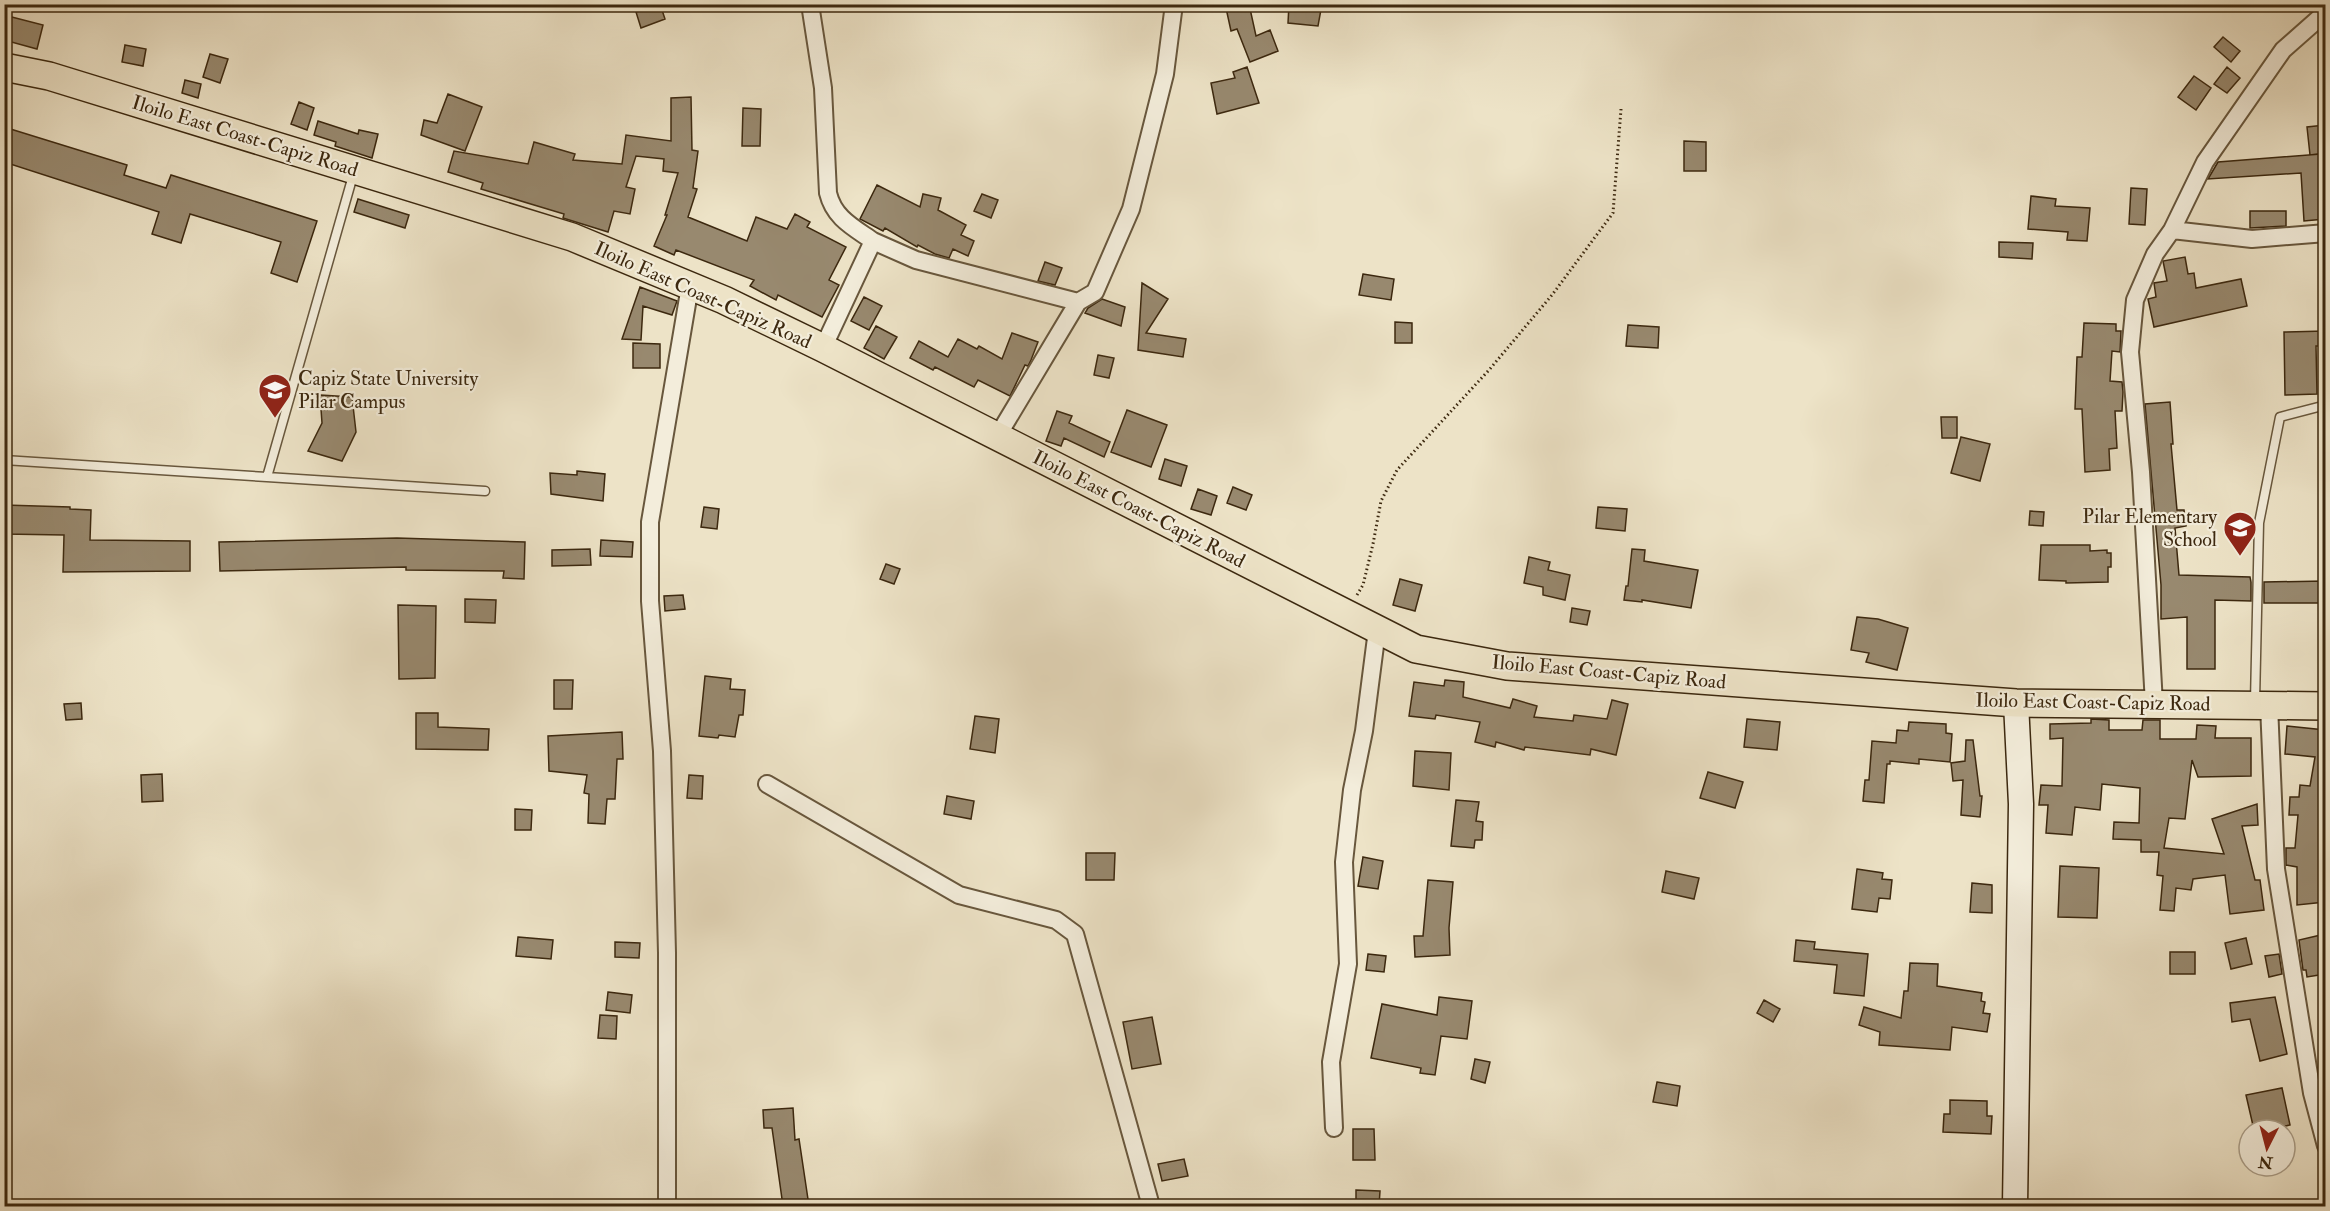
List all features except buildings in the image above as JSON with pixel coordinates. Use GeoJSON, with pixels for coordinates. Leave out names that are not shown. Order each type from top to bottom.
{"type":"FeatureCollection","features":[{"type":"Feature","properties":{"kind":"main road","name":"Iloilo East Coast-Capiz Road"},"geometry":{"type":"LineString","coordinates":[[4,68],[49,76],[572,237],[690,286],[823,348],[1416,649],[1507,666],[2016,703],[2325,706]]}},
{"type":"Feature","properties":{"kind":"street"},"geometry":{"type":"LineString","coordinates":[[810,4],[823,88],[828,193],[831,205],[839,218],[873,241],[916,260],[1078,302]]}},
{"type":"Feature","properties":{"kind":"street"},"geometry":{"type":"LineString","coordinates":[[997,437],[1078,302],[1095,292],[1131,209],[1165,74],[1174,4]]}},
{"type":"Feature","properties":{"kind":"street"},"geometry":{"type":"LineString","coordinates":[[2154,704],[2142,483],[2130,352],[2135,300],[2156,254],[2172,230],[2205,162],[2283,51],[2325,12]]}},
{"type":"Feature","properties":{"kind":"street"},"geometry":{"type":"LineString","coordinates":[[2172,230],[2252,239],[2325,233]]}},
{"type":"Feature","properties":{"kind":"street"},"geometry":{"type":"LineString","coordinates":[[823,348],[873,241]]}},
{"type":"Feature","properties":{"kind":"street"},"geometry":{"type":"LineString","coordinates":[[667,1206],[667,953],[663,774],[650,601],[650,522],[690,286]]}},
{"type":"Feature","properties":{"kind":"street"},"geometry":{"type":"LineString","coordinates":[[1334,1128],[1331,1062],[1348,964],[1344,862],[1377,630]]}},
{"type":"Feature","properties":{"kind":"street"},"geometry":{"type":"LineString","coordinates":[[2015,1206],[2021,804],[2016,703]]}},
{"type":"Feature","properties":{"kind":"street"},"geometry":{"type":"LineString","coordinates":[[2262,706],[2276,869],[2312,1093],[2325,1146]]}},
{"type":"Feature","properties":{"kind":"street"},"geometry":{"type":"LineString","coordinates":[[767,784],[959,895],[1056,920],[1075,934],[1151,1206]]}},
{"type":"Feature","properties":{"kind":"lane"},"geometry":{"type":"LineString","coordinates":[[267,477],[354,169]]}},
{"type":"Feature","properties":{"kind":"lane"},"geometry":{"type":"LineString","coordinates":[[2262,706],[2259,522],[2280,417],[2325,405]]}},
{"type":"Feature","properties":{"kind":"lane"},"geometry":{"type":"LineString","coordinates":[[4,460],[485,491]]}},
{"type":"Feature","properties":{"kind":"path"},"geometry":{"type":"LineString","coordinates":[[1347,615],[1363,585],[1381,501],[1397,470],[1552,295],[1613,213],[1621,109]]}},
{"type":"Feature","properties":{"kind":"place","name":"Capiz State University Pilar Campus"},"geometry":{"type":"Point","coordinates":[275,419]}},
{"type":"Feature","properties":{"kind":"place","name":"Pilar Elementary School"},"geometry":{"type":"Point","coordinates":[2240,557]}}]}
